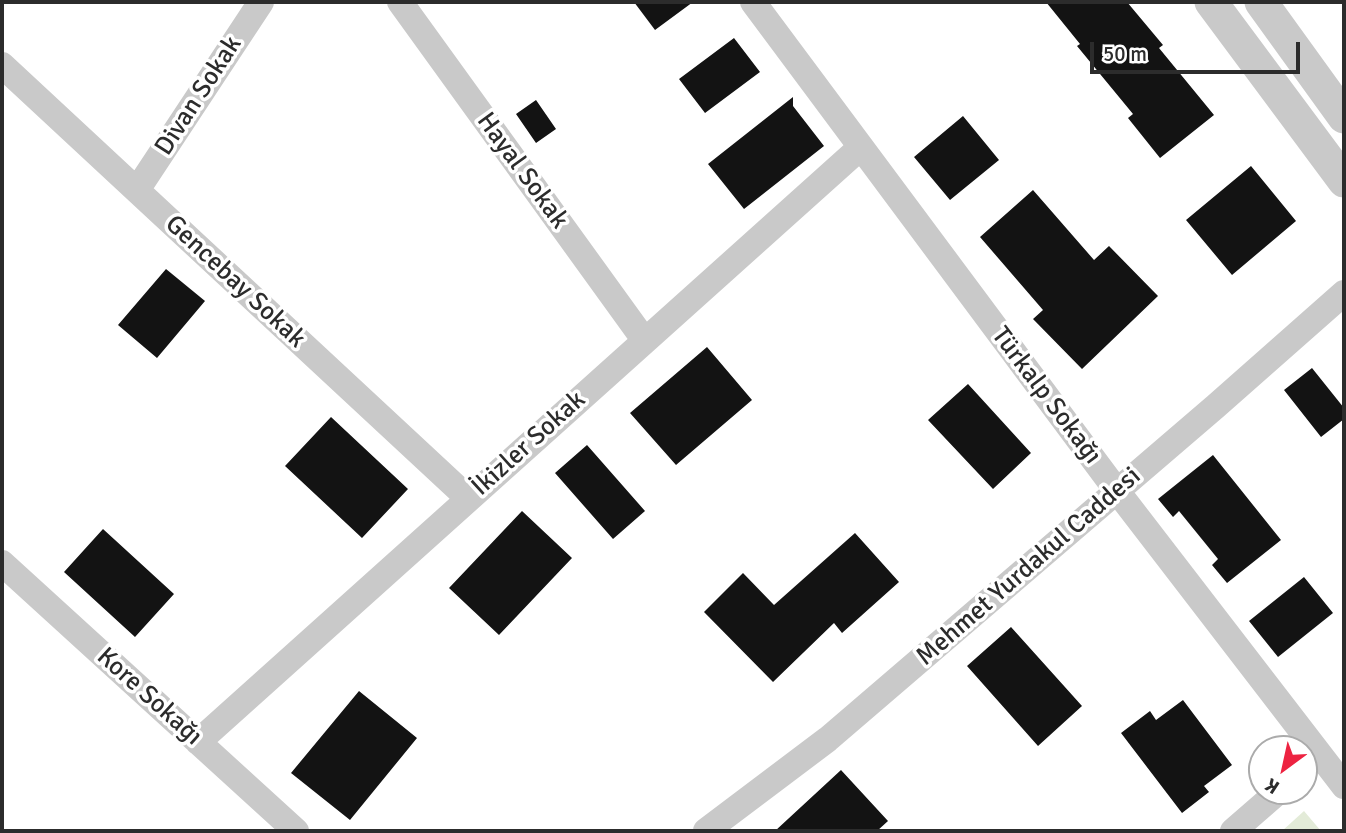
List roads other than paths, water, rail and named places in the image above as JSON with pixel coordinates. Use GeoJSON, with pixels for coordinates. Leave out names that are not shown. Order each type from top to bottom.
{"type":"FeatureCollection","features":[{"type":"Feature","properties":{"kind":"street","name":"Divan Sokak"},"geometry":{"type":"LineString","coordinates":[[137,190],[261,2]]}},
{"type":"Feature","properties":{"kind":"street","name":"Hayal Sokak"},"geometry":{"type":"LineString","coordinates":[[400,2],[645,341]]}},
{"type":"Feature","properties":{"kind":"street","name":"Türkalp Sokağı"},"geometry":{"type":"LineString","coordinates":[[753,2],[1117,491],[1293,735]]}},
{"type":"Feature","properties":{"kind":"street"},"geometry":{"type":"LineString","coordinates":[[1211,2],[1344,181]]}},
{"type":"Feature","properties":{"kind":"street"},"geometry":{"type":"LineString","coordinates":[[1261,2],[1344,117]]}},
{"type":"Feature","properties":{"kind":"street","name":"Gencebay Sokak"},"geometry":{"type":"LineString","coordinates":[[2,65],[469,499]]}},
{"type":"Feature","properties":{"kind":"street","name":"İkizler Sokak"},"geometry":{"type":"LineString","coordinates":[[198,742],[861,147]]}},
{"type":"Feature","properties":{"kind":"street","name":"Mehmet Yurdakul Caddesi"},"geometry":{"type":"LineString","coordinates":[[706,831],[828,739],[1344,293]]}},
{"type":"Feature","properties":{"kind":"street","name":"Kore Sokağı"},"geometry":{"type":"LineString","coordinates":[[2,563],[296,831]]}},
{"type":"Feature","properties":{"kind":"street","name":"Türkalp Sokağı"},"geometry":{"type":"LineString","coordinates":[[1318,766],[1344,786]]}},
{"type":"Feature","properties":{"kind":"street"},"geometry":{"type":"LineString","coordinates":[[1233,831],[1263,805]]}}]}
